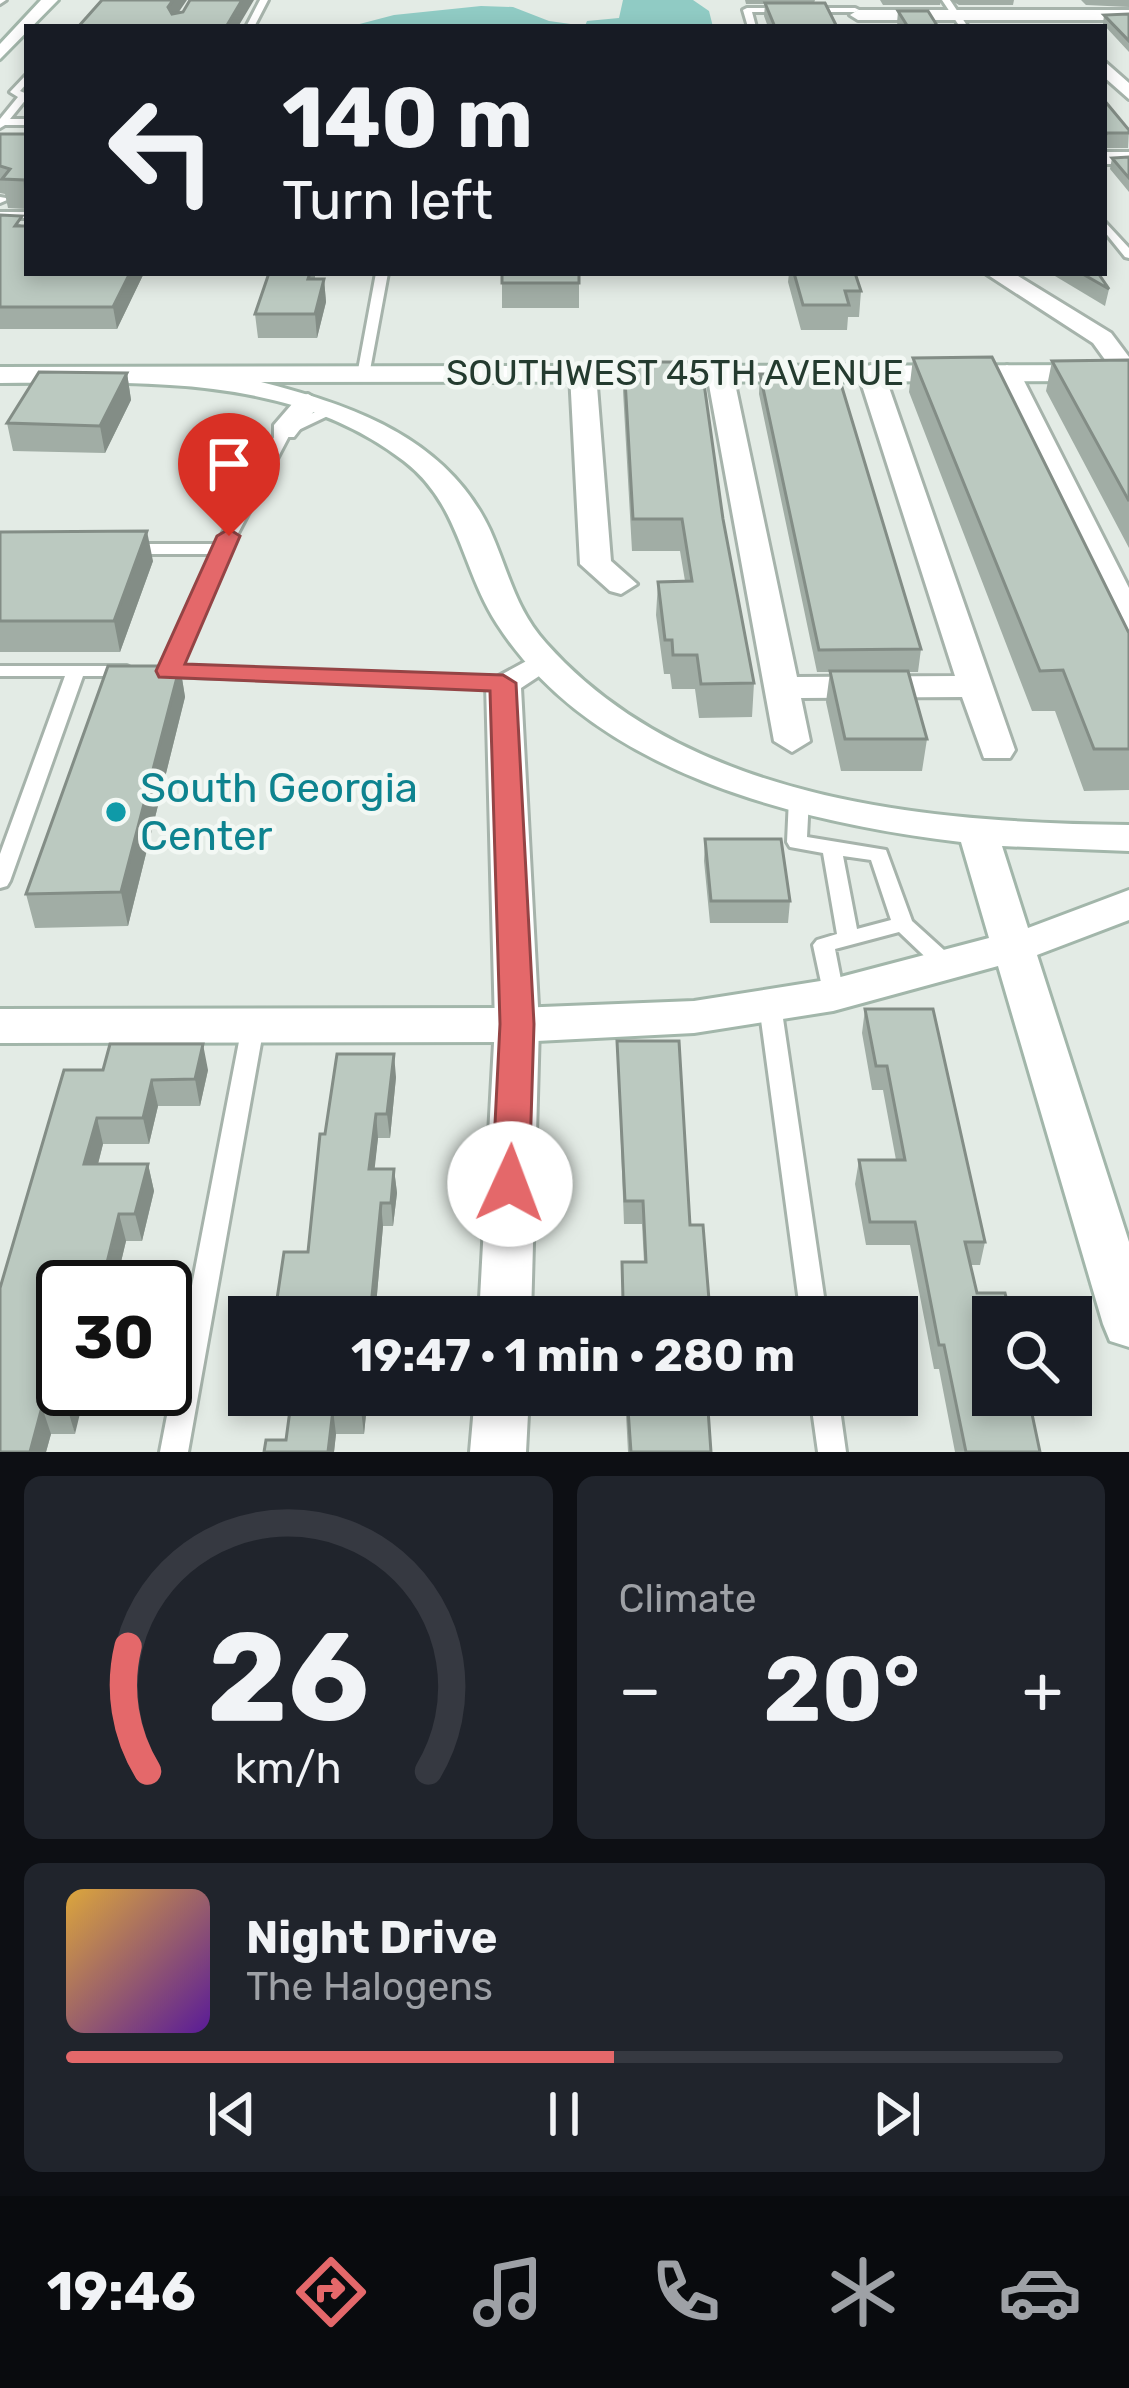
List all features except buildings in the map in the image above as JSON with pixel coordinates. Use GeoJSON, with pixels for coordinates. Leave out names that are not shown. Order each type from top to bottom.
{"type":"FeatureCollection","features":[{"type":"Feature","properties":{"kind":"street"},"geometry":{"type":"LineString","coordinates":[[28,24],[50,0]]}},
{"type":"Feature","properties":{"kind":"street"},"geometry":{"type":"LineString","coordinates":[[1046,0],[1065,21]]}},
{"type":"Feature","properties":{"kind":"street"},"geometry":{"type":"LineString","coordinates":[[857,13],[1065,21],[1129,15]]}},
{"type":"Feature","properties":{"kind":"street"},"geometry":{"type":"LineString","coordinates":[[0,54],[24,28]]}},
{"type":"Feature","properties":{"kind":"street"},"geometry":{"type":"LineString","coordinates":[[1107,69],[1129,94]]}},
{"type":"Feature","properties":{"kind":"street"},"geometry":{"type":"LineString","coordinates":[[1002,276],[1102,338],[1128,373]]}},
{"type":"Feature","properties":{"kind":"street","name":"SOUTHWEST 45TH AVENUE"},"geometry":{"type":"LineString","coordinates":[[363,380],[438,371],[1128,373]]}},
{"type":"Feature","properties":{"kind":"street"},"geometry":{"type":"LineString","coordinates":[[871,373],[997,750]]}},
{"type":"Feature","properties":{"kind":"street"},"geometry":{"type":"LineString","coordinates":[[1007,373],[1129,620]]}},
{"type":"Feature","properties":{"kind":"street"},"geometry":{"type":"LineString","coordinates":[[172,374],[318,406],[410,453],[454,495],[471,523],[499,600],[520,636],[568,685],[631,728],[702,763],[799,798],[879,818],[977,833],[1129,838]]}},
{"type":"Feature","properties":{"kind":"street"},"geometry":{"type":"LineString","coordinates":[[584,374],[596,564],[621,584]]}},
{"type":"Feature","properties":{"kind":"street"},"geometry":{"type":"LineString","coordinates":[[720,374],[792,741]]}},
{"type":"Feature","properties":{"kind":"street"},"geometry":{"type":"LineString","coordinates":[[0,375],[363,380]]}},
{"type":"Feature","properties":{"kind":"street"},"geometry":{"type":"LineString","coordinates":[[284,431],[363,380]]}},
{"type":"Feature","properties":{"kind":"street"},"geometry":{"type":"LineString","coordinates":[[506,1296],[517,1024],[503,683],[545,661]]}},
{"type":"Feature","properties":{"kind":"street"},"geometry":{"type":"LineString","coordinates":[[782,688],[976,686]]}},
{"type":"Feature","properties":{"kind":"street"},"geometry":{"type":"LineString","coordinates":[[977,833],[1129,1324]]}},
{"type":"Feature","properties":{"kind":"street"},"geometry":{"type":"LineString","coordinates":[[0,1026],[517,1024],[694,1017],[833,995],[1013,948],[1129,904]]}},
{"type":"Feature","properties":{"kind":"street"},"geometry":{"type":"LineString","coordinates":[[498,1452],[501,1416]]}},
{"type":"Feature","properties":{"kind":"lane"},"geometry":{"type":"LineString","coordinates":[[751,24],[747,10],[857,13]]}},
{"type":"Feature","properties":{"kind":"lane"},"geometry":{"type":"LineString","coordinates":[[0,32],[20,32]]}},
{"type":"Feature","properties":{"kind":"lane"},"geometry":{"type":"LineString","coordinates":[[0,92],[20,82],[24,96],[6,133]]}},
{"type":"Feature","properties":{"kind":"lane"},"geometry":{"type":"LineString","coordinates":[[1107,228],[1129,255]]}},
{"type":"Feature","properties":{"kind":"lane"},"geometry":{"type":"LineString","coordinates":[[363,380],[381,276]]}},
{"type":"Feature","properties":{"kind":"lane"},"geometry":{"type":"LineString","coordinates":[[169,671],[223,549],[284,431]]}},
{"type":"Feature","properties":{"kind":"lane"},"geometry":{"type":"LineString","coordinates":[[111,549],[223,549]]}},
{"type":"Feature","properties":{"kind":"lane"},"geometry":{"type":"LineString","coordinates":[[0,670],[503,683]]}},
{"type":"Feature","properties":{"kind":"lane"},"geometry":{"type":"LineString","coordinates":[[0,881],[5,845],[76,671]]}},
{"type":"Feature","properties":{"kind":"lane"},"geometry":{"type":"LineString","coordinates":[[799,798],[796,842],[879,856]]}},
{"type":"Feature","properties":{"kind":"lane"},"geometry":{"type":"LineString","coordinates":[[879,818],[879,856],[903,925],[947,965]]}},
{"type":"Feature","properties":{"kind":"lane"},"geometry":{"type":"LineString","coordinates":[[832,850],[848,939]]}},
{"type":"Feature","properties":{"kind":"lane"},"geometry":{"type":"LineString","coordinates":[[833,995],[824,945],[903,925]]}},
{"type":"Feature","properties":{"kind":"lane"},"geometry":{"type":"LineString","coordinates":[[770,1005],[811,1296]]}},
{"type":"Feature","properties":{"kind":"lane"},"geometry":{"type":"LineString","coordinates":[[174,1452],[253,1025]]}},
{"type":"Feature","properties":{"kind":"lane"},"geometry":{"type":"LineString","coordinates":[[827,1416],[832,1452]]}},
{"type":"Feature","properties":{"kind":"water"},"geometry":{"type":"Polygon","coordinates":[[[623,0],[693,0],[709,11],[712,24],[586,24],[619,18],[623,0]]]}},
{"type":"Feature","properties":{"kind":"water"},"geometry":{"type":"Polygon","coordinates":[[[481,6],[513,7],[571,24],[360,24],[394,15],[481,6]]]}},
{"type":"Feature","properties":{"kind":"place","name":"South Georgia Center"},"geometry":{"type":"Point","coordinates":[116,812]}},
{"type":"Feature","properties":{"kind":"route"},"geometry":{"type":"LineString","coordinates":[[229,536],[169,671],[503,683],[517,1024],[510,1184]]}}]}
